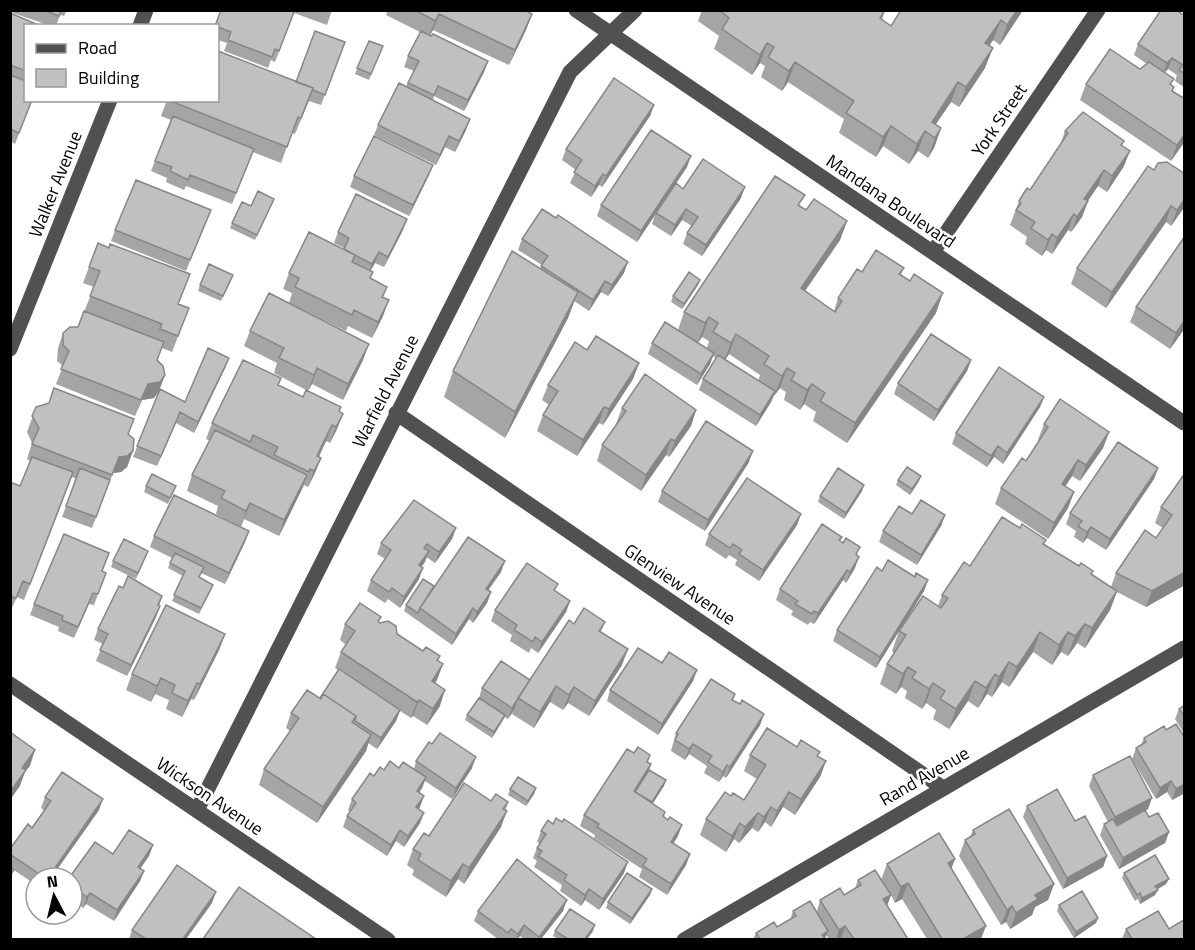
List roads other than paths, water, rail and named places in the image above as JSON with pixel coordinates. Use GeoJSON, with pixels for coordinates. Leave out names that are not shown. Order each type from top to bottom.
{"type":"FeatureCollection","features":[{"type":"Feature","properties":{"kind":"street","name":"Mandana Boulevard"},"geometry":{"type":"LineString","coordinates":[[576,10],[1185,423]]}},
{"type":"Feature","properties":{"kind":"street","name":"Warfield Avenue"},"geometry":{"type":"LineString","coordinates":[[196,810],[570,72],[635,10]]}},
{"type":"Feature","properties":{"kind":"street","name":"York Street"},"geometry":{"type":"LineString","coordinates":[[933,252],[1098,10]]}},
{"type":"Feature","properties":{"kind":"street","name":"Walker Avenue"},"geometry":{"type":"LineString","coordinates":[[10,349],[109,102]]}},
{"type":"Feature","properties":{"kind":"street","name":"Glenview Avenue"},"geometry":{"type":"LineString","coordinates":[[396,412],[943,788]]}},
{"type":"Feature","properties":{"kind":"street","name":"Rand Avenue"},"geometry":{"type":"LineString","coordinates":[[684,939],[1185,648]]}},
{"type":"Feature","properties":{"kind":"street","name":"Wickson Avenue"},"geometry":{"type":"LineString","coordinates":[[10,684],[388,939]]}}]}
